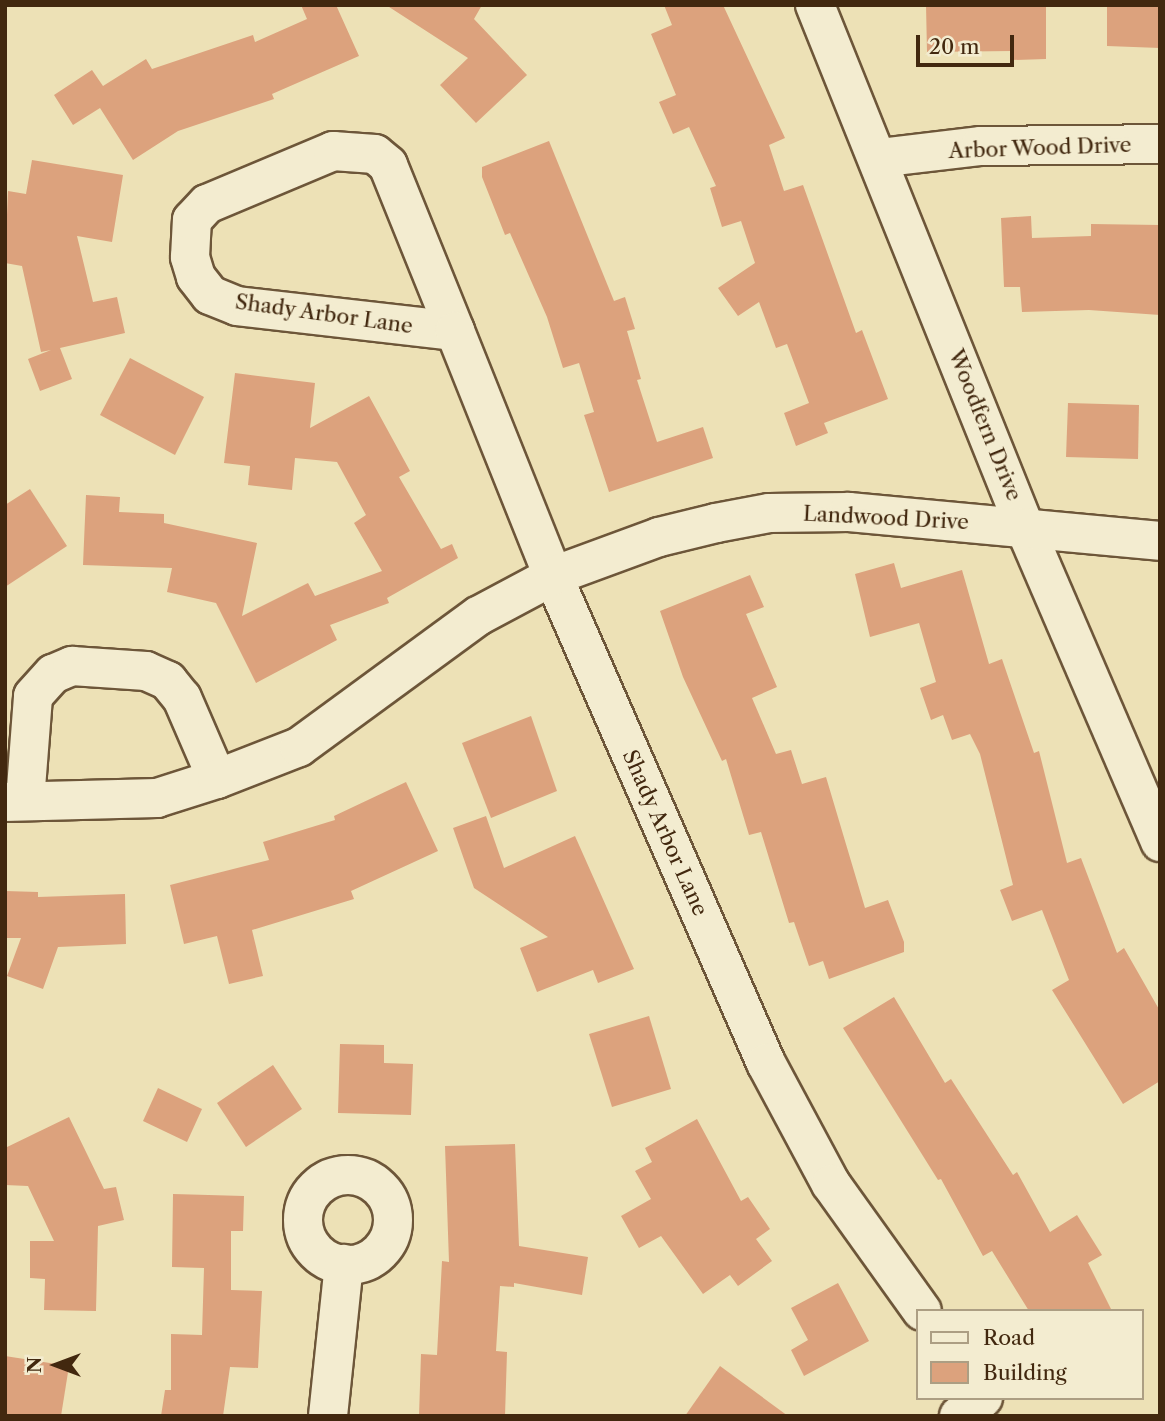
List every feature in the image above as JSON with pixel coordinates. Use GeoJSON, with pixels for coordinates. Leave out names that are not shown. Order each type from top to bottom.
{"type":"FeatureCollection","features":[{"type":"Feature","properties":{"kind":"street","name":"Woodfern Drive"},"geometry":{"type":"LineString","coordinates":[[815,5],[879,158],[1025,528],[1160,842]]}},
{"type":"Feature","properties":{"kind":"street","name":"Arbor Wood Drive"},"geometry":{"type":"LineString","coordinates":[[879,158],[981,146],[1160,144]]}},
{"type":"Feature","properties":{"kind":"street","name":"Shady Arbor Lane"},"geometry":{"type":"LineString","coordinates":[[455,331],[237,306],[210,295],[196,277],[190,257],[192,220],[207,204],[333,151],[375,154],[388,165],[455,331],[552,576],[766,1063],[831,1184],[921,1309]]}},
{"type":"Feature","properties":{"kind":"street","name":"Landwood Drive"},"geometry":{"type":"LineString","coordinates":[[217,779],[182,698],[168,681],[146,671],[72,666],[53,674],[33,696],[15,801],[157,798],[217,779],[299,747],[478,616],[552,576],[659,537],[769,513],[849,512],[1160,541]]}},
{"type":"Feature","properties":{"kind":"street"},"geometry":{"type":"LineString","coordinates":[[328,1416],[344,1265]]}},
{"type":"Feature","properties":{"kind":"street"},"geometry":{"type":"LineString","coordinates":[[959,1416],[981,1400]]}},
{"type":"Feature","properties":{"kind":"street"},"geometry":{"type":"LineString","coordinates":[[985,1400],[997,1416]]}},
{"type":"Feature","properties":{"kind":"building"},"geometry":{"type":"Polygon","coordinates":[[[301,5],[336,5],[359,56],[272,94],[274,99],[178,131],[133,160],[100,108],[73,125],[54,95],[92,70],[103,86],[146,59],[152,69],[253,35],[255,42],[307,19],[301,5]]]}},
{"type":"Feature","properties":{"kind":"building"},"geometry":{"type":"Polygon","coordinates":[[[386,5],[482,5],[474,19],[527,75],[476,123],[440,85],[468,58],[386,5]]]}},
{"type":"Feature","properties":{"kind":"building"},"geometry":{"type":"Polygon","coordinates":[[[664,5],[723,5],[785,138],[769,145],[784,191],[803,185],[856,333],[862,330],[888,399],[824,423],[828,433],[796,446],[784,413],[809,403],[787,344],[776,348],[759,302],[738,316],[718,288],[755,263],[741,221],[722,227],[710,188],[716,186],[689,127],[673,134],[659,102],[676,95],[651,34],[672,25],[664,5]]]}},
{"type":"Feature","properties":{"kind":"building"},"geometry":{"type":"Polygon","coordinates":[[[926,5],[1046,5],[1046,59],[1012,60],[1012,51],[927,52],[926,5]]]}},
{"type":"Feature","properties":{"kind":"building"},"geometry":{"type":"Polygon","coordinates":[[[1107,5],[1160,5],[1160,48],[1107,46],[1107,5]]]}},
{"type":"Feature","properties":{"kind":"building"},"geometry":{"type":"Polygon","coordinates":[[[549,141],[614,301],[625,297],[635,329],[627,331],[641,379],[637,380],[657,442],[703,427],[713,458],[609,492],[584,415],[594,412],[579,363],[563,368],[547,317],[510,233],[505,235],[482,177],[482,167],[549,141]]]}},
{"type":"Feature","properties":{"kind":"building"},"geometry":{"type":"Polygon","coordinates":[[[32,160],[123,175],[112,242],[77,236],[93,302],[117,297],[125,333],[60,348],[72,379],[40,391],[28,359],[51,350],[41,352],[22,266],[5,263],[8,191],[26,194],[32,160]]]}},
{"type":"Feature","properties":{"kind":"building"},"geometry":{"type":"Polygon","coordinates":[[[1031,216],[1032,238],[1091,236],[1091,224],[1160,225],[1160,315],[1089,310],[1022,312],[1020,287],[1004,287],[1001,218],[1031,216]]]}},
{"type":"Feature","properties":{"kind":"building"},"geometry":{"type":"Polygon","coordinates":[[[130,358],[204,397],[175,455],[100,415],[130,358]]]}},
{"type":"Feature","properties":{"kind":"building"},"geometry":{"type":"Polygon","coordinates":[[[235,373],[315,383],[310,428],[369,396],[410,471],[399,477],[441,549],[452,544],[458,558],[387,598],[389,603],[330,625],[337,640],[256,683],[216,603],[167,592],[172,568],[83,565],[86,495],[120,497],[119,512],[164,514],[164,523],[257,543],[242,616],[308,583],[315,596],[382,571],[354,523],[366,515],[337,462],[295,458],[292,490],[248,485],[250,466],[224,463],[235,373]]]}},
{"type":"Feature","properties":{"kind":"building"},"geometry":{"type":"Polygon","coordinates":[[[1068,403],[1139,405],[1138,459],[1066,457],[1068,403]]]}},
{"type":"Feature","properties":{"kind":"building"},"geometry":{"type":"Polygon","coordinates":[[[30,489],[67,546],[5,587],[5,505],[30,489]]]}},
{"type":"Feature","properties":{"kind":"building"},"geometry":{"type":"Polygon","coordinates":[[[894,563],[901,588],[962,570],[989,664],[1002,659],[1034,753],[1039,751],[1067,863],[1081,858],[1117,953],[1124,948],[1160,1011],[1160,1081],[1123,1104],[1052,990],[1069,980],[1042,910],[1012,921],[1000,890],[1013,885],[980,754],[970,734],[952,740],[943,715],[931,720],[920,688],[936,682],[919,623],[870,637],[855,574],[894,563]]]}},
{"type":"Feature","properties":{"kind":"building"},"geometry":{"type":"Polygon","coordinates":[[[750,575],[764,607],[746,614],[777,687],[752,698],[776,754],[791,750],[802,784],[826,777],[865,908],[888,900],[904,942],[904,952],[829,979],[823,961],[809,966],[794,922],[789,923],[761,832],[749,835],[726,759],[722,761],[683,677],[660,611],[750,575]]]}},
{"type":"Feature","properties":{"kind":"building"},"geometry":{"type":"Polygon","coordinates":[[[531,716],[557,791],[491,818],[462,743],[531,716]]]}},
{"type":"Feature","properties":{"kind":"building"},"geometry":{"type":"Polygon","coordinates":[[[406,782],[438,851],[351,891],[354,899],[252,930],[263,976],[229,984],[217,936],[184,944],[170,885],[269,860],[263,842],[335,820],[334,816],[406,782]]]}},
{"type":"Feature","properties":{"kind":"building"},"geometry":{"type":"Polygon","coordinates":[[[486,816],[504,868],[575,836],[634,969],[598,983],[593,970],[537,992],[520,948],[548,937],[474,888],[453,828],[486,816]]]}},
{"type":"Feature","properties":{"kind":"building"},"geometry":{"type":"Polygon","coordinates":[[[5,891],[38,892],[38,897],[125,894],[126,944],[58,947],[43,989],[7,976],[21,938],[5,938],[5,891]]]}},
{"type":"Feature","properties":{"kind":"building"},"geometry":{"type":"Polygon","coordinates":[[[894,997],[945,1083],[951,1079],[1013,1175],[1017,1172],[1050,1232],[1077,1215],[1102,1255],[1088,1263],[1111,1309],[1028,1309],[992,1251],[983,1256],[941,1179],[938,1180],[843,1028],[894,997]]]}},
{"type":"Feature","properties":{"kind":"building"},"geometry":{"type":"Polygon","coordinates":[[[649,1016],[671,1089],[612,1107],[589,1034],[649,1016]]]}},
{"type":"Feature","properties":{"kind":"building"},"geometry":{"type":"Polygon","coordinates":[[[340,1044],[384,1045],[384,1063],[413,1064],[411,1115],[338,1113],[340,1044]]]}},
{"type":"Feature","properties":{"kind":"building"},"geometry":{"type":"Polygon","coordinates":[[[273,1065],[302,1109],[246,1147],[217,1103],[273,1065]]]}},
{"type":"Feature","properties":{"kind":"building"},"geometry":{"type":"Polygon","coordinates":[[[158,1088],[202,1109],[187,1142],[143,1121],[158,1088]]]}},
{"type":"Feature","properties":{"kind":"building"},"geometry":{"type":"Polygon","coordinates":[[[69,1117],[104,1189],[116,1187],[124,1220],[98,1226],[96,1311],[44,1310],[45,1279],[30,1278],[30,1241],[54,1241],[28,1186],[5,1185],[5,1148],[69,1117]]]}},
{"type":"Feature","properties":{"kind":"building"},"geometry":{"type":"Polygon","coordinates":[[[697,1119],[741,1201],[748,1197],[770,1229],[756,1239],[772,1261],[738,1286],[730,1275],[703,1294],[661,1236],[639,1248],[621,1216],[651,1199],[635,1171],[652,1162],[645,1148],[697,1119]]]}},
{"type":"Feature","properties":{"kind":"building"},"geometry":{"type":"Polygon","coordinates":[[[515,1144],[519,1246],[588,1257],[582,1295],[514,1283],[514,1287],[500,1286],[496,1351],[507,1352],[505,1416],[419,1416],[421,1354],[437,1355],[442,1261],[449,1262],[445,1146],[515,1144]]]}},
{"type":"Feature","properties":{"kind":"building"},"geometry":{"type":"Polygon","coordinates":[[[173,1194],[244,1196],[243,1231],[231,1231],[231,1290],[262,1291],[258,1368],[230,1367],[223,1416],[161,1416],[165,1390],[171,1390],[171,1334],[202,1335],[204,1268],[172,1267],[173,1194]]]}},
{"type":"Feature","properties":{"kind":"building"},"geometry":{"type":"Polygon","coordinates":[[[838,1283],[869,1341],[804,1376],[791,1350],[808,1340],[791,1308],[838,1283]]]}},
{"type":"Feature","properties":{"kind":"building"},"geometry":{"type":"Polygon","coordinates":[[[5,1356],[69,1366],[61,1416],[5,1416],[5,1356]]]}},
{"type":"Feature","properties":{"kind":"building"},"geometry":{"type":"Polygon","coordinates":[[[720,1366],[788,1416],[685,1416],[720,1366]]]}}]}
